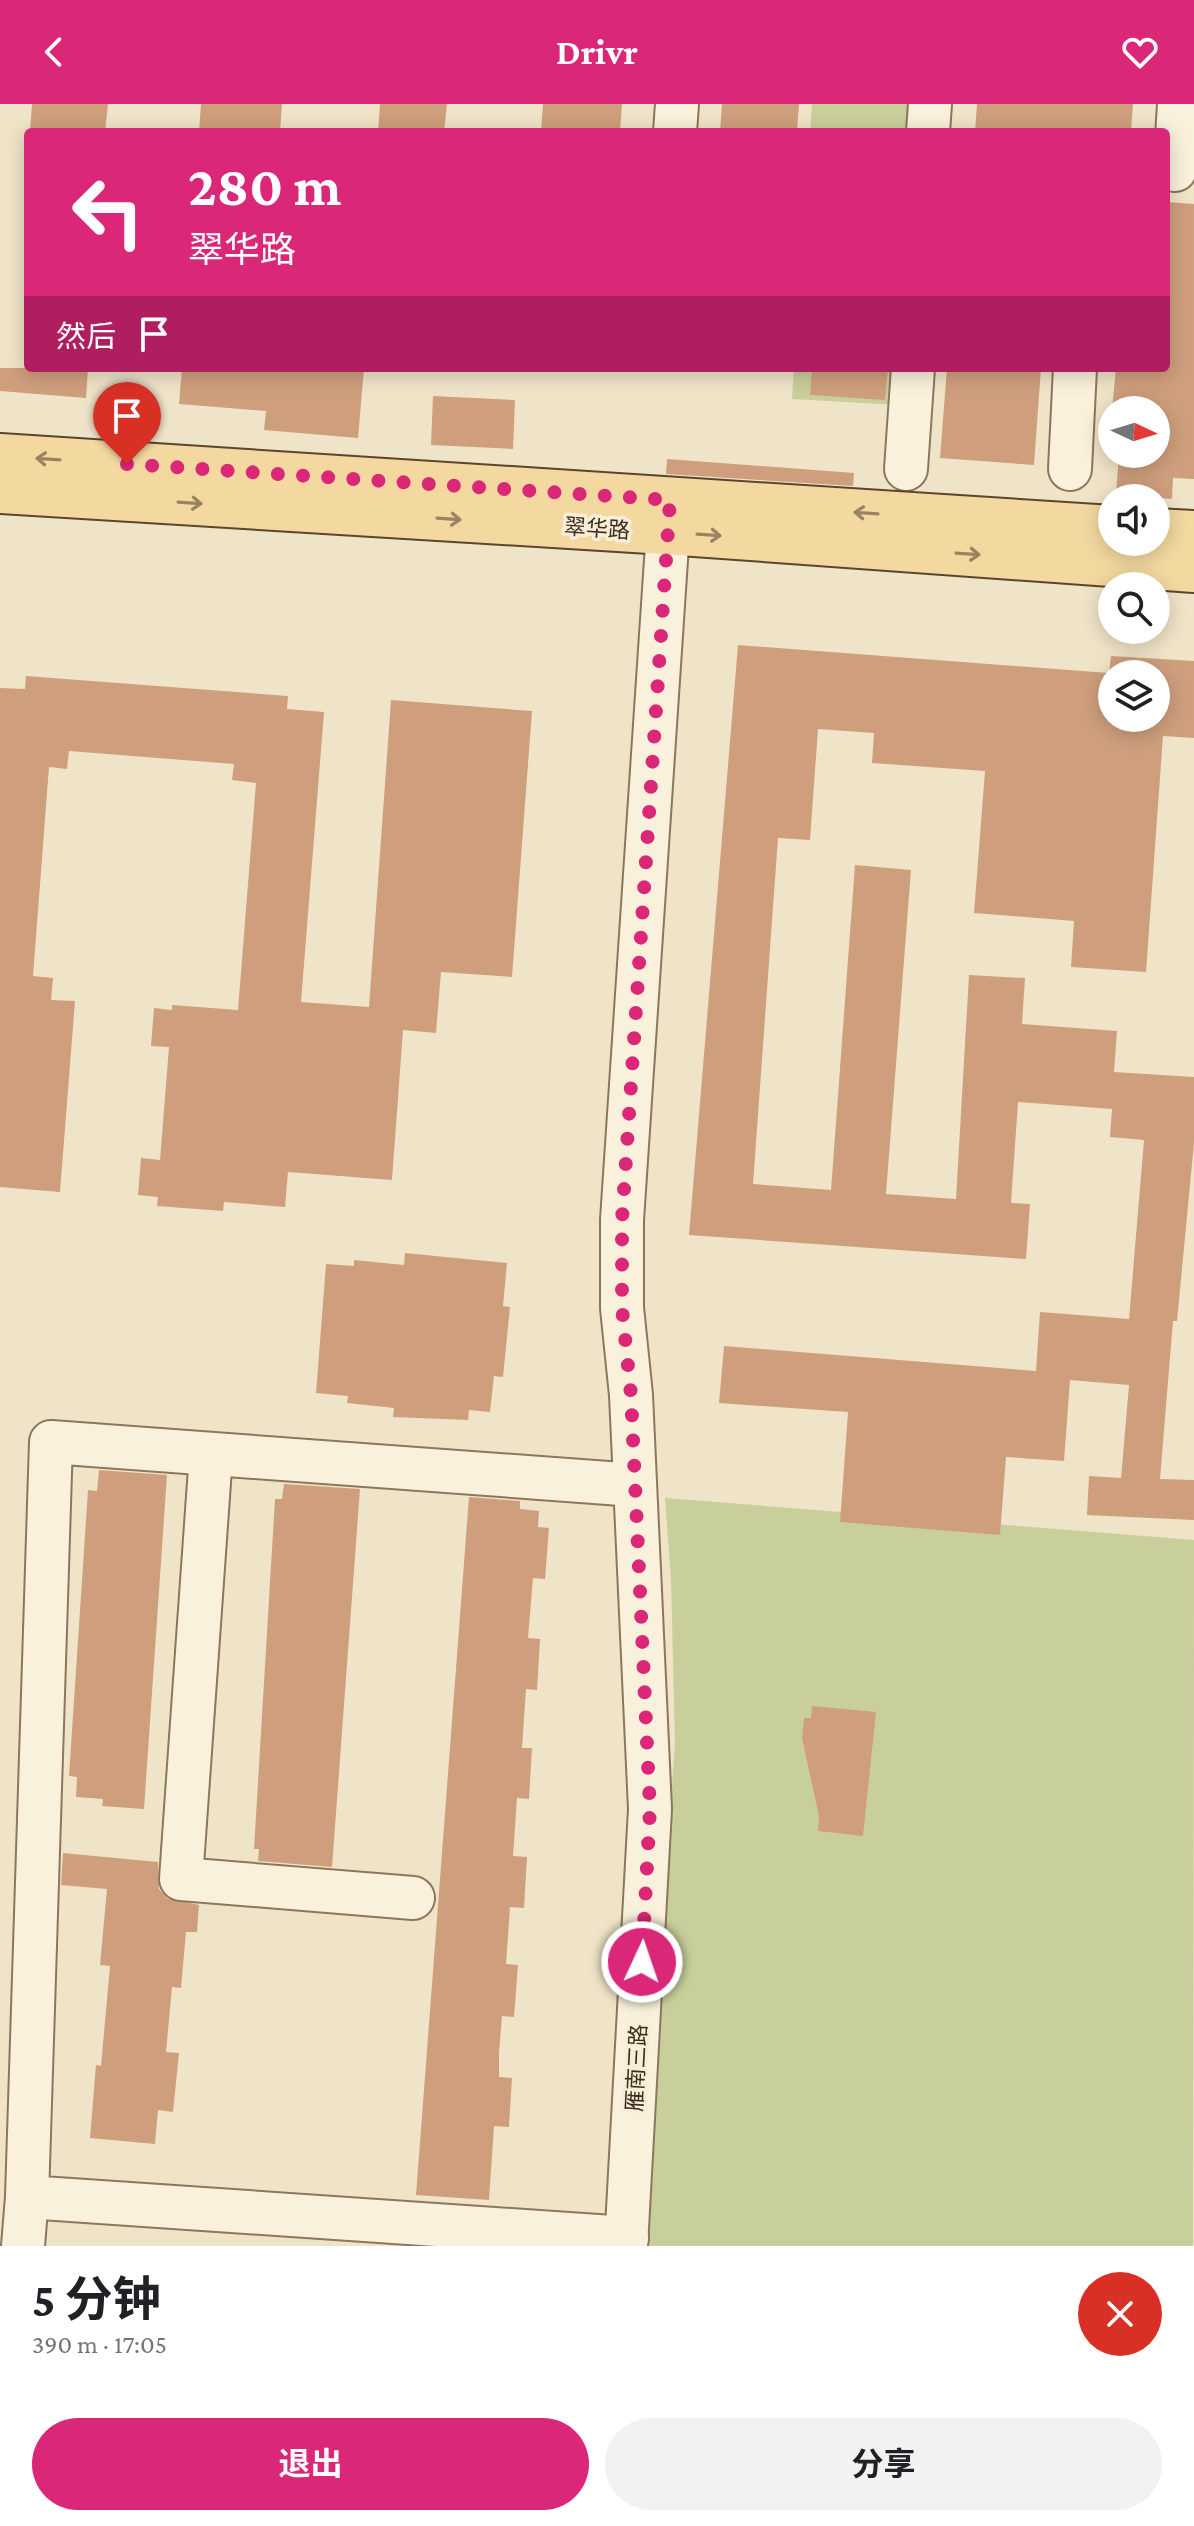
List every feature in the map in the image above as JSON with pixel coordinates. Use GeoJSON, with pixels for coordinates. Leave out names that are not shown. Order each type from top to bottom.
{"type":"FeatureCollection","features":[{"type":"Feature","properties":{"kind":"main road","name":"翠华路"},"geometry":{"type":"LineString","coordinates":[[0,456],[668,516],[1194,570]]}},
{"type":"Feature","properties":{"kind":"main road","name":"翠华路"},"geometry":{"type":"LineString","coordinates":[[0,491],[668,516],[1098,528]]}},
{"type":"Feature","properties":{"kind":"main road"},"geometry":{"type":"LineString","coordinates":[[1170,532],[1194,533]]}},
{"type":"Feature","properties":{"kind":"street"},"geometry":{"type":"LineString","coordinates":[[675,128],[677,104]]}},
{"type":"Feature","properties":{"kind":"street"},"geometry":{"type":"LineString","coordinates":[[928,128],[930,104]]}},
{"type":"Feature","properties":{"kind":"street"},"geometry":{"type":"LineString","coordinates":[[1178,170],[1179,104]]}},
{"type":"Feature","properties":{"kind":"street"},"geometry":{"type":"LineString","coordinates":[[906,469],[913,372]]}},
{"type":"Feature","properties":{"kind":"street"},"geometry":{"type":"LineString","coordinates":[[1070,469],[1075,372]]}},
{"type":"Feature","properties":{"kind":"street","name":"雁南三路"},"geometry":{"type":"LineString","coordinates":[[626,2242],[650,1809],[631,1395],[622,1308],[622,1220],[668,516]]}},
{"type":"Feature","properties":{"kind":"street"},"geometry":{"type":"LineString","coordinates":[[23,2246],[51,1442],[635,1485]]}},
{"type":"Feature","properties":{"kind":"street"},"geometry":{"type":"LineString","coordinates":[[211,1454],[181,1879],[413,1898]]}},
{"type":"Feature","properties":{"kind":"street"},"geometry":{"type":"LineString","coordinates":[[27,2197],[626,2242]]}},
{"type":"Feature","properties":{"kind":"green space"},"geometry":{"type":"Polygon","coordinates":[[[812,104],[917,104],[915,128],[810,128],[812,104]]]}},
{"type":"Feature","properties":{"kind":"green space"},"geometry":{"type":"Polygon","coordinates":[[[794,372],[899,372],[897,405],[792,399],[794,372]]]}},
{"type":"Feature","properties":{"kind":"green space"},"geometry":{"type":"Polygon","coordinates":[[[665,1498],[1194,1540],[1193,2246],[643,2246],[660,1933],[675,1746],[671,1579],[665,1498]]]}},
{"type":"Feature","properties":{"kind":"building"},"geometry":{"type":"Polygon","coordinates":[[[32,104],[108,104],[105,128],[30,128],[32,104]]]}},
{"type":"Feature","properties":{"kind":"building"},"geometry":{"type":"Polygon","coordinates":[[[201,104],[282,104],[280,128],[199,128],[201,104]]]}},
{"type":"Feature","properties":{"kind":"building"},"geometry":{"type":"Polygon","coordinates":[[[380,104],[447,104],[444,128],[378,128],[380,104]]]}},
{"type":"Feature","properties":{"kind":"building"},"geometry":{"type":"Polygon","coordinates":[[[543,104],[622,104],[620,128],[541,128],[543,104]]]}},
{"type":"Feature","properties":{"kind":"building"},"geometry":{"type":"Polygon","coordinates":[[[722,104],[799,104],[797,128],[720,128],[722,104]]]}},
{"type":"Feature","properties":{"kind":"building"},"geometry":{"type":"Polygon","coordinates":[[[977,104],[1133,104],[1131,128],[975,128],[977,104]]]}},
{"type":"Feature","properties":{"kind":"building"},"geometry":{"type":"Polygon","coordinates":[[[1170,202],[1194,204],[1194,479],[1173,478],[1172,499],[1170,484],[1117,484],[1118,468],[1170,468],[1170,396],[1113,396],[1116,372],[1170,372],[1170,202]]]}},
{"type":"Feature","properties":{"kind":"building"},"geometry":{"type":"Polygon","coordinates":[[[0,368],[24,368],[24,372],[88,372],[86,398],[0,391],[0,368]]]}},
{"type":"Feature","properties":{"kind":"building"},"geometry":{"type":"Polygon","coordinates":[[[182,372],[364,372],[358,438],[264,430],[266,411],[179,404],[182,372]]]}},
{"type":"Feature","properties":{"kind":"building"},"geometry":{"type":"Polygon","coordinates":[[[812,372],[888,372],[885,400],[810,395],[812,372]]]}},
{"type":"Feature","properties":{"kind":"building"},"geometry":{"type":"Polygon","coordinates":[[[947,372],[1041,372],[1034,465],[940,458],[947,372]]]}},
{"type":"Feature","properties":{"kind":"building"},"geometry":{"type":"Polygon","coordinates":[[[433,396],[515,400],[513,449],[431,445],[433,396]]]}},
{"type":"Feature","properties":{"kind":"building"},"geometry":{"type":"Polygon","coordinates":[[[667,459],[854,473],[853,486],[666,474],[667,459]]]}},
{"type":"Feature","properties":{"kind":"building"},"geometry":{"type":"Polygon","coordinates":[[[738,645],[1098,672],[1098,732],[1170,732],[1170,660],[1111,660],[1111,656],[1194,661],[1194,738],[1163,736],[1146,972],[1071,967],[1074,921],[974,913],[985,771],[872,763],[874,733],[818,729],[810,840],[778,838],[753,1184],[831,1190],[855,865],[911,870],[886,1194],[956,1199],[969,975],[1025,978],[1022,1024],[1117,1031],[1114,1072],[1194,1077],[1194,1143],[1177,1321],[1173,1321],[1160,1479],[1194,1480],[1194,1520],[1087,1515],[1089,1476],[1121,1478],[1129,1385],[1070,1380],[1064,1461],[1006,1457],[1000,1535],[840,1522],[848,1412],[719,1403],[724,1346],[1036,1371],[1040,1312],[1129,1319],[1144,1140],[1110,1137],[1112,1109],[1018,1102],[1011,1203],[1030,1204],[1026,1259],[689,1235],[738,645]]]}},
{"type":"Feature","properties":{"kind":"building"},"geometry":{"type":"Polygon","coordinates":[[[26,676],[288,696],[287,709],[324,712],[301,1002],[369,1007],[391,700],[532,711],[512,977],[441,972],[436,1033],[403,1030],[392,1180],[288,1172],[285,1207],[224,1202],[223,1211],[157,1206],[158,1197],[138,1195],[141,1158],[160,1160],[169,1047],[151,1046],[154,1008],[172,1010],[172,1005],[238,1010],[256,783],[232,780],[234,764],[69,751],[67,769],[49,767],[33,976],[53,978],[51,1000],[75,1001],[60,1192],[0,1187],[0,688],[25,689],[26,676]]]}},
{"type":"Feature","properties":{"kind":"building"},"geometry":{"type":"Polygon","coordinates":[[[405,1253],[507,1263],[503,1306],[510,1307],[503,1377],[494,1376],[490,1412],[469,1410],[468,1420],[393,1417],[394,1408],[347,1403],[348,1396],[316,1393],[326,1264],[354,1266],[354,1260],[404,1265],[405,1253]]]}},
{"type":"Feature","properties":{"kind":"building"},"geometry":{"type":"Polygon","coordinates":[[[99,1470],[167,1475],[144,1809],[102,1806],[103,1799],[76,1797],[77,1777],[69,1776],[88,1490],[97,1491],[99,1470]]]}},
{"type":"Feature","properties":{"kind":"building"},"geometry":{"type":"Polygon","coordinates":[[[284,1484],[360,1489],[332,1867],[258,1861],[259,1849],[254,1849],[275,1499],[282,1499],[284,1484]]]}},
{"type":"Feature","properties":{"kind":"building"},"geometry":{"type":"Polygon","coordinates":[[[469,1497],[520,1501],[520,1509],[539,1511],[538,1527],[549,1528],[545,1579],[533,1578],[528,1638],[540,1639],[537,1690],[526,1689],[522,1748],[532,1748],[529,1799],[517,1798],[513,1856],[527,1857],[524,1908],[510,1907],[506,1964],[518,1965],[514,2017],[502,2016],[499,2053],[499,2077],[512,2078],[509,2127],[494,2126],[489,2200],[416,2195],[469,1497]]]}},
{"type":"Feature","properties":{"kind":"building"},"geometry":{"type":"Polygon","coordinates":[[[812,1706],[876,1712],[863,1836],[818,1831],[819,1816],[802,1738],[804,1718],[811,1718],[812,1706]]]}},
{"type":"Feature","properties":{"kind":"building"},"geometry":{"type":"Polygon","coordinates":[[[63,1853],[158,1862],[159,1889],[167,1898],[199,1905],[197,1932],[186,1932],[181,1988],[172,1987],[166,2052],[179,2053],[173,2112],[158,2110],[155,2144],[90,2138],[96,2065],[101,2066],[110,1966],[100,1965],[107,1889],[61,1885],[63,1853]]]}},
{"type":"Feature","properties":{"kind":"route"},"geometry":{"type":"LineString","coordinates":[[127,464],[670,500],[622,1220],[622,1308],[631,1395],[650,1809],[642,1962]]}}]}
